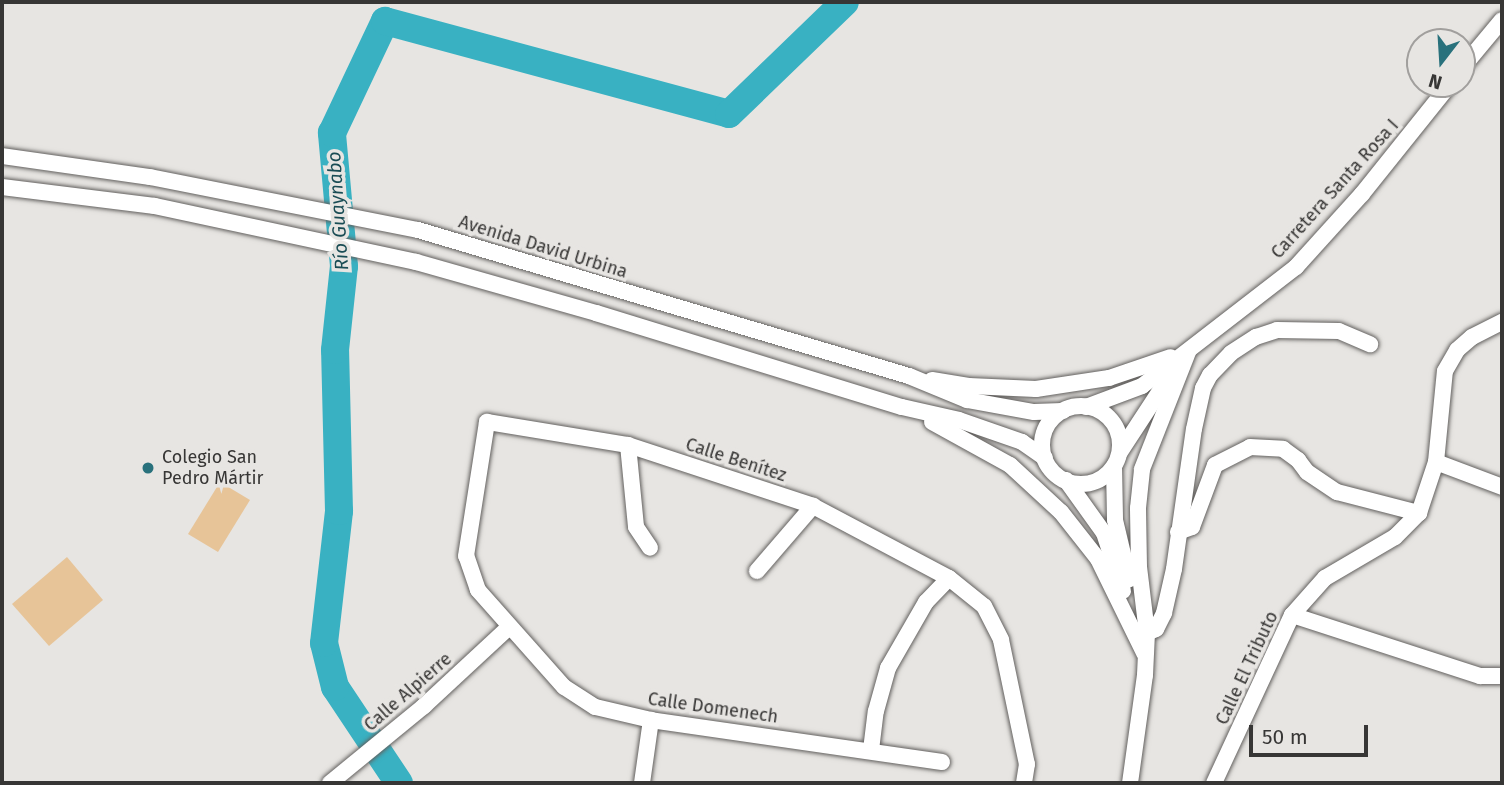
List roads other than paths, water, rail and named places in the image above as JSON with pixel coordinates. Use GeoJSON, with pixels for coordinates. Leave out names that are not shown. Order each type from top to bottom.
{"type":"FeatureCollection","features":[{"type":"Feature","properties":{"kind":"street"},"geometry":{"type":"LineString","coordinates":[[1476,51],[1502,20]]}},
{"type":"Feature","properties":{"kind":"street","name":"Carretera Santa Rosa I"},"geometry":{"type":"LineString","coordinates":[[1144,653],[1147,634],[1139,567],[1138,508],[1142,469],[1171,389],[1189,349],[1296,267],[1362,194],[1439,98]]}},
{"type":"Feature","properties":{"kind":"street","name":"Avenida David Urbina"},"geometry":{"type":"LineString","coordinates":[[2,156],[89,166],[262,197],[418,230],[909,376],[967,400],[1034,412],[1063,411]]}},
{"type":"Feature","properties":{"kind":"street"},"geometry":{"type":"LineString","coordinates":[[2,187],[155,206],[416,262],[1001,434],[1022,442],[1045,458],[1053,471],[1066,480],[1089,483],[1103,477],[1189,349]]}},
{"type":"Feature","properties":{"kind":"street","name":"Calle El Tributo"},"geometry":{"type":"LineString","coordinates":[[1214,783],[1292,615],[1325,579],[1395,537],[1419,513],[1436,462],[1445,372],[1464,343],[1502,322]]}},
{"type":"Feature","properties":{"kind":"street"},"geometry":{"type":"LineString","coordinates":[[1147,634],[1156,629],[1164,613],[1198,404],[1210,375],[1223,360],[1256,337],[1277,330],[1339,331],[1370,344]]}},
{"type":"Feature","properties":{"kind":"street"},"geometry":{"type":"LineString","coordinates":[[909,376],[969,386],[1036,389],[1109,378],[1189,349]]}},
{"type":"Feature","properties":{"kind":"street"},"geometry":{"type":"LineString","coordinates":[[1045,458],[1043,443],[1047,428],[1063,411],[1086,407],[1142,386],[1189,349]]}},
{"type":"Feature","properties":{"kind":"street"},"geometry":{"type":"LineString","coordinates":[[902,407],[956,432],[1010,465],[1061,512],[1098,559],[1144,653]]}},
{"type":"Feature","properties":{"kind":"street"},"geometry":{"type":"LineString","coordinates":[[1086,407],[1101,412],[1112,422],[1119,436],[1117,459]]}},
{"type":"Feature","properties":{"kind":"street","name":"Calle Benítez"},"geometry":{"type":"LineString","coordinates":[[508,628],[478,590],[466,556],[487,422],[628,445],[813,506],[948,578],[984,606],[1001,640],[1027,764],[1024,783]]}},
{"type":"Feature","properties":{"kind":"street"},"geometry":{"type":"LineString","coordinates":[[628,445],[636,527],[650,548]]}},
{"type":"Feature","properties":{"kind":"street"},"geometry":{"type":"LineString","coordinates":[[1178,532],[1192,527],[1215,465],[1250,447],[1283,449],[1337,492],[1419,513]]}},
{"type":"Feature","properties":{"kind":"street","name":"Carretera Santa Rosa I"},"geometry":{"type":"LineString","coordinates":[[1117,459],[1115,520],[1144,653],[1145,675],[1130,783]]}},
{"type":"Feature","properties":{"kind":"street"},"geometry":{"type":"LineString","coordinates":[[1436,462],[1502,487]]}},
{"type":"Feature","properties":{"kind":"street","name":"Carretera Santa Rosa I"},"geometry":{"type":"LineString","coordinates":[[1066,480],[1104,533],[1144,653]]}},
{"type":"Feature","properties":{"kind":"street"},"geometry":{"type":"LineString","coordinates":[[757,571],[813,506]]}},
{"type":"Feature","properties":{"kind":"street"},"geometry":{"type":"LineString","coordinates":[[871,750],[876,711],[888,668],[926,602],[948,578]]}},
{"type":"Feature","properties":{"kind":"street"},"geometry":{"type":"LineString","coordinates":[[1292,615],[1480,677],[1502,676]]}},
{"type":"Feature","properties":{"kind":"street","name":"Calle Alpierre"},"geometry":{"type":"LineString","coordinates":[[334,781],[424,706],[508,628]]}},
{"type":"Feature","properties":{"kind":"street","name":"Calle Domenech"},"geometry":{"type":"LineString","coordinates":[[508,628],[564,687],[595,707],[650,720],[942,762]]}},
{"type":"Feature","properties":{"kind":"street"},"geometry":{"type":"LineString","coordinates":[[642,783],[650,720]]}},
{"type":"Feature","properties":{"kind":"waterway","name":"Río Guaynabo"},"geometry":{"type":"LineString","coordinates":[[399,783],[335,687],[324,643],[339,511],[335,350],[344,266],[332,133],[385,21],[729,114],[845,2]]}},
{"type":"Feature","properties":{"kind":"place","name":"Colegio San Pedro Mártir"},"geometry":{"type":"Point","coordinates":[148,468]}}]}
